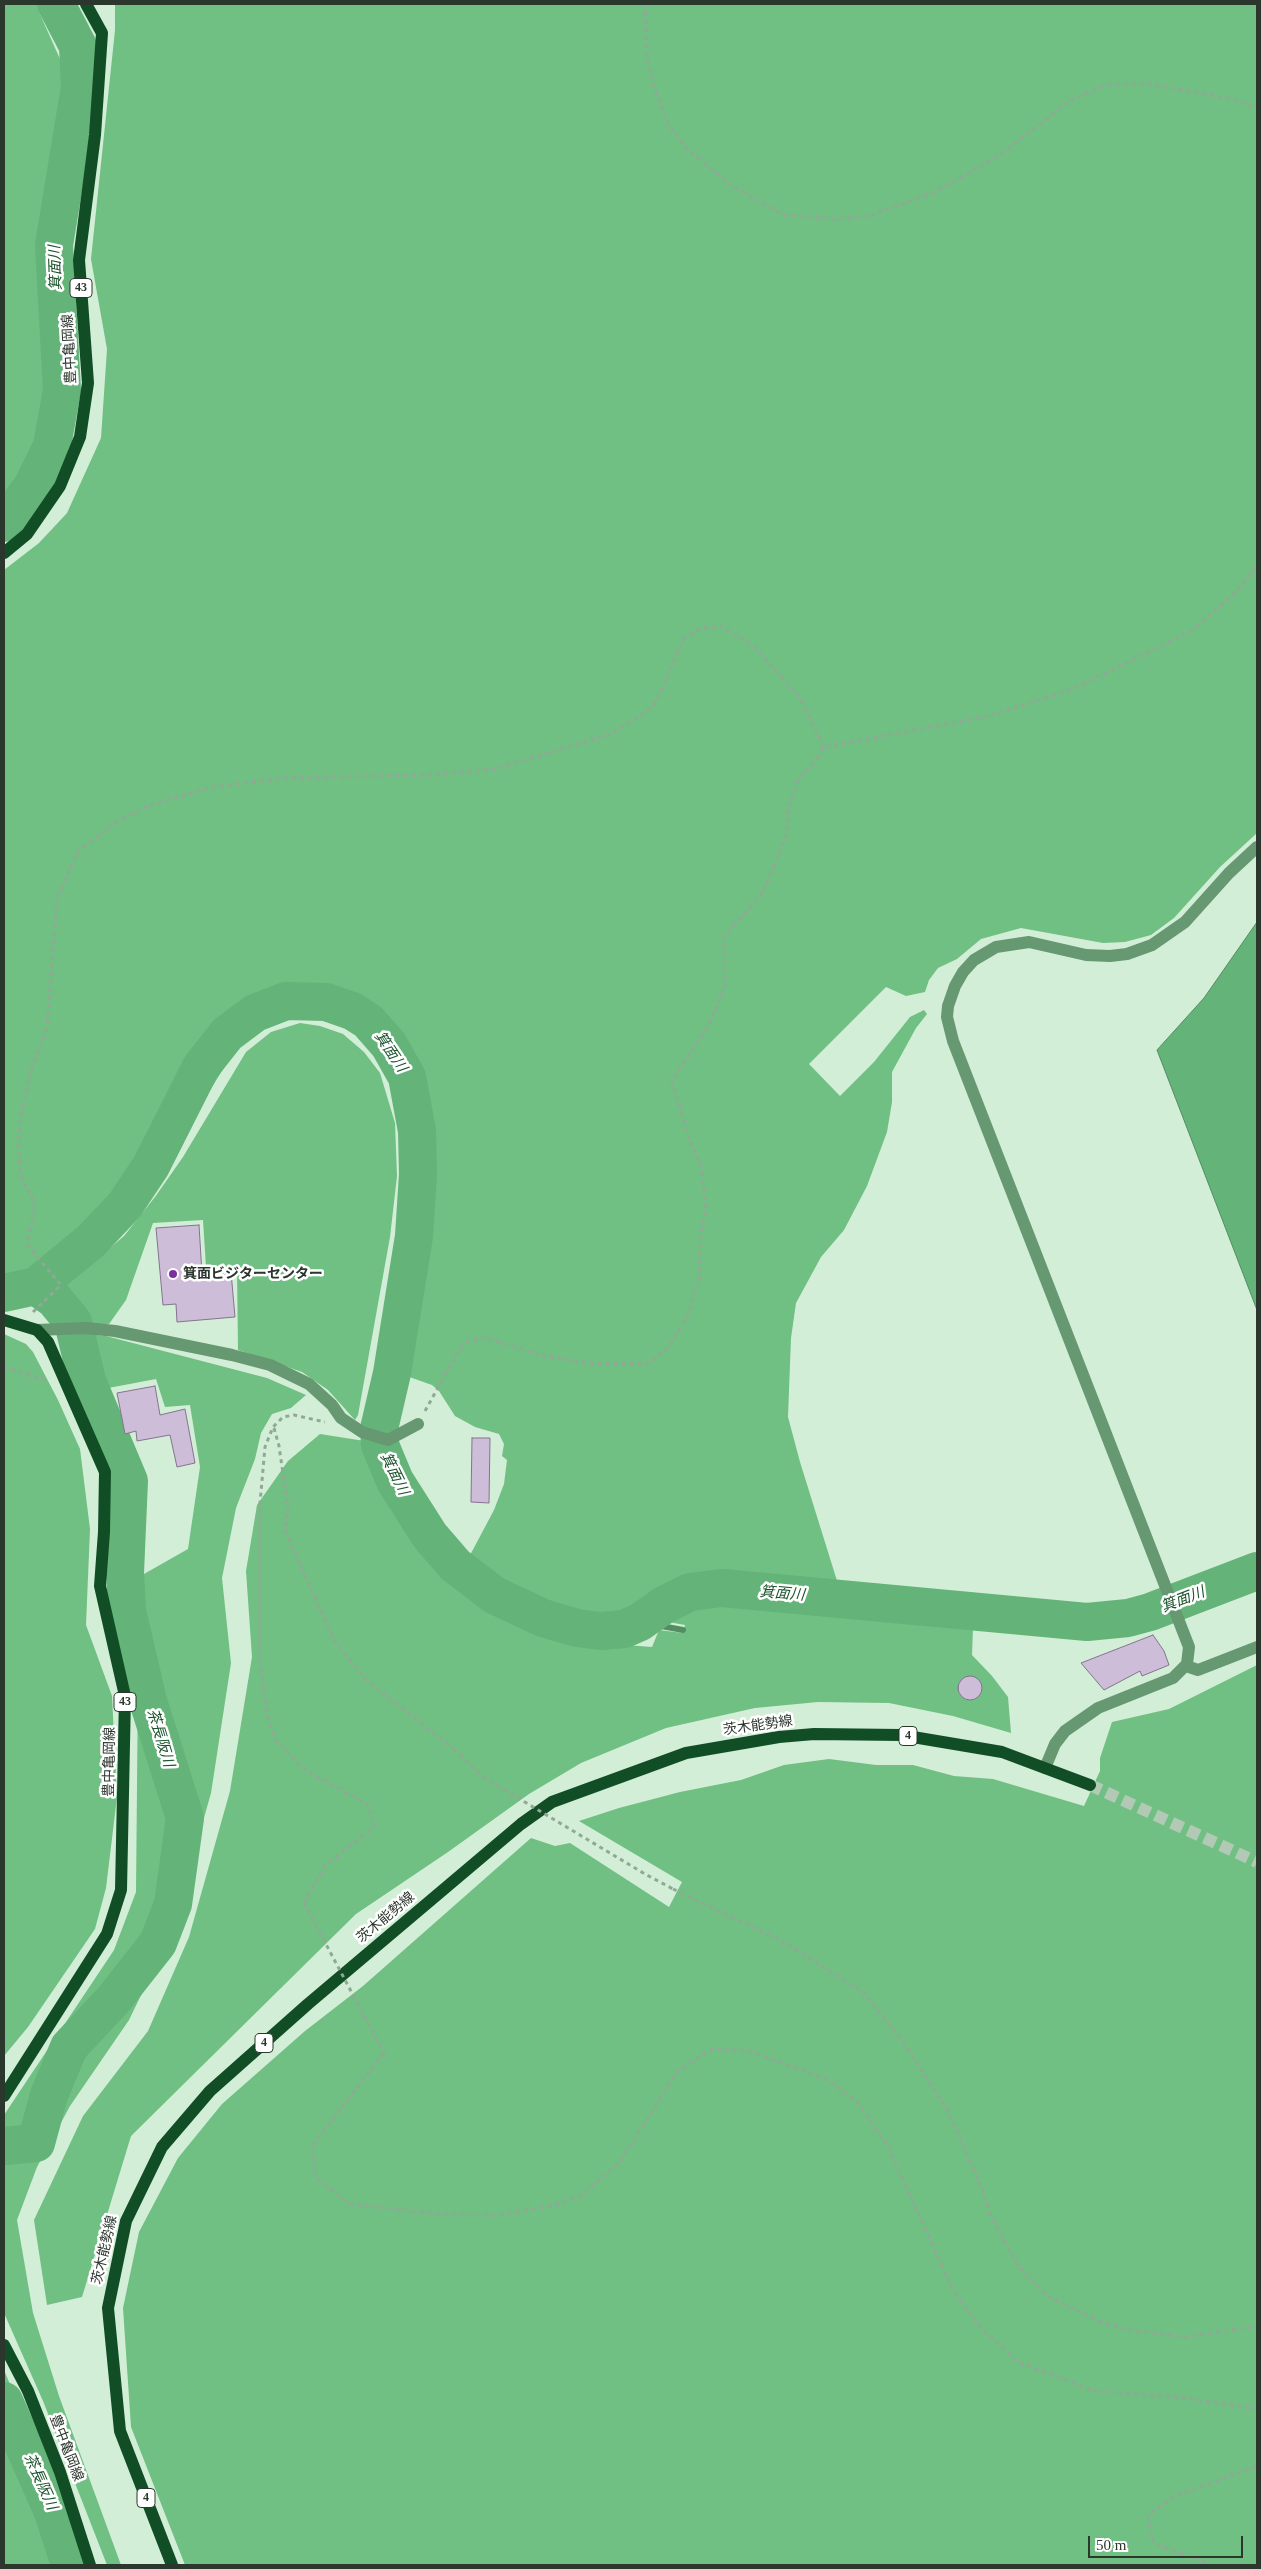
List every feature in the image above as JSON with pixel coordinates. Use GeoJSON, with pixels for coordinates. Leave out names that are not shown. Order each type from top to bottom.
{"type":"FeatureCollection","features":[{"type":"Feature","properties":{"kind":"main road","name":"豊中亀岡線"},"geometry":{"type":"LineString","coordinates":[[4,553],[27,534],[60,486],[80,436],[88,383],[79,260],[95,135],[102,33],[86,4]]}},
{"type":"Feature","properties":{"kind":"main road"},"geometry":{"type":"LineString","coordinates":[[4,1320],[37,1330]]}},
{"type":"Feature","properties":{"kind":"main road","name":"豊中亀岡線"},"geometry":{"type":"LineString","coordinates":[[4,2096],[107,1934],[121,1890],[126,1696],[100,1586],[104,1532],[105,1472],[48,1342],[37,1330]]}},
{"type":"Feature","properties":{"kind":"main road","name":"茨木能勢線"},"geometry":{"type":"LineString","coordinates":[[172,2565],[120,2430],[108,2308],[126,2221],[162,2147],[210,2091],[308,2004],[521,1824],[552,1802],[671,1758],[726,1744],[779,1736],[824,1733],[901,1735],[1002,1752],[1090,1785]]}},
{"type":"Feature","properties":{"kind":"main road","name":"豊中亀岡線"},"geometry":{"type":"LineString","coordinates":[[4,2345],[35,2409],[78,2521],[90,2565]]}},
{"type":"Feature","properties":{"kind":"street"},"geometry":{"type":"LineString","coordinates":[[1040,1766],[1065,1731],[1078,1720],[1098,1708],[1173,1678],[1186,1666],[1188,1647],[955,1048],[948,1025],[951,995],[963,972],[974,960],[996,947],[1029,942],[1086,954],[1110,956],[1127,954],[1152,945],[1185,922],[1229,873],[1257,847]]}},
{"type":"Feature","properties":{"kind":"street"},"geometry":{"type":"LineString","coordinates":[[37,1330],[86,1328],[154,1339],[232,1355],[280,1369],[316,1389],[341,1418],[362,1432],[388,1440],[418,1424]]}},
{"type":"Feature","properties":{"kind":"street"},"geometry":{"type":"LineString","coordinates":[[1186,1666],[1198,1670],[1257,1647]]}},
{"type":"Feature","properties":{"kind":"path"},"geometry":{"type":"LineString","coordinates":[[645,4],[647,57],[655,89],[668,124],[688,150],[732,186],[784,215],[836,219],[869,216],[935,192],[1001,154],[1070,100],[1106,85],[1150,84],[1232,99],[1257,108]]}},
{"type":"Feature","properties":{"kind":"path"},"geometry":{"type":"LineString","coordinates":[[418,1424],[459,1350],[469,1340],[486,1338],[548,1357],[597,1364],[650,1363],[669,1347],[689,1313],[699,1278],[701,1231],[706,1209],[700,1166],[689,1138],[672,1081],[711,1021],[726,986],[724,937],[763,892],[786,836],[788,810],[798,780],[812,765],[824,747],[989,716],[1073,689],[1193,630],[1239,589],[1257,565]]}},
{"type":"Feature","properties":{"kind":"path"},"geometry":{"type":"LineString","coordinates":[[44,1300],[61,1285],[34,1256],[28,1243],[36,1211],[33,1200],[19,1171],[18,1147],[21,1115],[32,1067],[47,1029],[57,899],[78,851],[118,822],[150,805],[213,787],[284,778],[428,775],[495,769],[611,734],[645,713],[657,700],[683,640],[699,629],[720,626],[754,646],[800,698],[824,747]]}},
{"type":"Feature","properties":{"kind":"path"},"geometry":{"type":"LineString","coordinates":[[4,1368],[68,1388]]}},
{"type":"Feature","properties":{"kind":"path"},"geometry":{"type":"LineString","coordinates":[[332,1424],[289,1415],[278,1420],[265,1447],[260,1504],[260,1661],[268,1718],[276,1740],[304,1769],[368,1805],[375,1826],[324,1867],[304,1904],[384,2053],[312,2146],[315,2177],[350,2204],[440,2214],[498,2215],[550,2206],[582,2196],[620,2162],[677,2072],[711,2049],[750,2051],[826,2079],[859,2103],[889,2149],[954,2292],[982,2328],[1018,2362],[1094,2391],[1185,2398],[1257,2409]]}},
{"type":"Feature","properties":{"kind":"path"},"geometry":{"type":"LineString","coordinates":[[274,1427],[279,1446],[288,1508],[285,1530],[334,1640],[365,1679],[454,1749],[482,1777],[645,1874],[782,1941],[862,1992],[903,2042],[947,2109],[982,2188],[990,2215],[1018,2266],[1047,2296],[1099,2321],[1148,2332],[1185,2337],[1257,2326]]}},
{"type":"Feature","properties":{"kind":"path"},"geometry":{"type":"LineString","coordinates":[[1213,2565],[1152,2543],[1148,2515],[1175,2496],[1257,2466]]}},
{"type":"Feature","properties":{"kind":"shaded area"},"geometry":{"type":"Polygon","coordinates":[[[4,4],[38,4],[39,12],[64,68],[43,247],[47,391],[40,441],[24,481],[4,502],[4,4]]]}},
{"type":"Feature","properties":{"kind":"shaded area"},"geometry":{"type":"Polygon","coordinates":[[[115,4],[1257,4],[1257,833],[1220,867],[1174,918],[1151,935],[1125,942],[1103,943],[1021,928],[981,939],[957,959],[938,968],[929,980],[925,992],[906,996],[886,987],[809,1064],[840,1096],[874,1062],[910,1017],[924,1010],[927,1014],[916,1028],[892,1072],[892,1102],[887,1132],[867,1186],[844,1230],[821,1257],[796,1303],[791,1338],[788,1417],[838,1584],[724,1576],[698,1577],[663,1588],[621,1613],[600,1616],[547,1606],[505,1589],[468,1559],[494,1510],[504,1484],[507,1460],[502,1456],[504,1444],[499,1434],[475,1427],[455,1416],[439,1391],[432,1385],[381,1367],[409,1190],[410,1159],[407,1120],[392,1068],[378,1045],[358,1027],[334,1016],[309,1011],[292,1012],[269,1018],[251,1030],[233,1053],[167,1160],[129,1212],[97,1246],[40,1298],[21,1303],[4,1304],[4,570],[39,543],[67,513],[101,438],[107,349],[91,259],[115,30],[115,4]]]}},
{"type":"Feature","properties":{"kind":"shaded area"},"geometry":{"type":"Polygon","coordinates":[[[1257,922],[1257,1310],[1157,1050],[1204,998],[1257,922]]]}},
{"type":"Feature","properties":{"kind":"shaded area"},"geometry":{"type":"Polygon","coordinates":[[[300,1023],[320,1026],[343,1034],[364,1052],[380,1073],[395,1123],[397,1176],[390,1237],[358,1415],[355,1420],[328,1390],[302,1372],[238,1350],[237,1267],[206,1267],[203,1220],[153,1223],[126,1300],[109,1324],[65,1324],[47,1302],[124,1236],[155,1197],[183,1157],[246,1052],[271,1032],[300,1023]]]}},
{"type":"Feature","properties":{"kind":"shaded area"},"geometry":{"type":"Polygon","coordinates":[[[4,1334],[26,1344],[33,1352],[58,1400],[80,1449],[90,1529],[86,1625],[112,1696],[117,1797],[106,1888],[95,1929],[28,2027],[4,2056],[4,1334]]]}},
{"type":"Feature","properties":{"kind":"shaded area"},"geometry":{"type":"Polygon","coordinates":[[[88,1334],[106,1336],[267,1378],[306,1395],[291,1408],[272,1414],[261,1433],[255,1459],[236,1508],[222,1578],[231,1663],[211,1793],[172,1931],[129,2020],[70,2106],[37,2167],[17,2220],[33,2313],[59,2396],[121,2565],[107,2565],[43,2401],[4,2313],[4,2115],[114,1950],[136,1892],[138,1682],[114,1591],[188,1549],[200,1467],[190,1405],[165,1407],[156,1379],[103,1389],[133,1461],[116,1471],[82,1396],[71,1361],[67,1335],[88,1334]]]}},
{"type":"Feature","properties":{"kind":"shaded area"},"geometry":{"type":"Polygon","coordinates":[[[320,1434],[371,1442],[378,1469],[392,1500],[406,1525],[437,1565],[478,1597],[538,1630],[574,1641],[652,1647],[659,1630],[683,1633],[685,1625],[663,1621],[677,1613],[707,1603],[731,1601],[893,1616],[895,1621],[973,1628],[972,1655],[992,1676],[1008,1697],[1011,1733],[953,1716],[889,1703],[818,1702],[755,1708],[666,1728],[581,1763],[529,1794],[356,1914],[131,2136],[82,2297],[47,2305],[34,2220],[83,2116],[148,2031],[189,1937],[230,1791],[252,1657],[246,1571],[257,1505],[288,1461],[320,1434]]]}},
{"type":"Feature","properties":{"kind":"shaded area"},"geometry":{"type":"Polygon","coordinates":[[[1257,1665],[1257,2565],[185,2565],[131,2427],[123,2308],[139,2232],[178,2158],[222,2104],[305,2031],[363,1986],[531,1838],[555,1846],[570,1843],[669,1907],[682,1882],[579,1821],[680,1792],[741,1780],[784,1765],[829,1759],[876,1765],[913,1765],[954,1776],[993,1779],[1084,1806],[1100,1771],[1100,1758],[1112,1722],[1169,1709],[1257,1665]]]}},
{"type":"Feature","properties":{"kind":"shaded area"},"geometry":{"type":"Polygon","coordinates":[[[4,2370],[35,2444],[74,2565],[4,2565],[4,2370]]]}},
{"type":"Feature","properties":{"kind":"building","name":"箕面ビジターセンター"},"geometry":{"type":"Polygon","coordinates":[[[199,1225],[202,1274],[231,1272],[235,1317],[177,1322],[176,1304],[163,1305],[156,1228],[199,1225]]]}},
{"type":"Feature","properties":{"kind":"building"},"geometry":{"type":"Polygon","coordinates":[[[155,1386],[160,1415],[185,1409],[195,1463],[177,1467],[170,1435],[137,1441],[136,1431],[125,1434],[117,1393],[155,1386]]]}},
{"type":"Feature","properties":{"kind":"building"},"geometry":{"type":"Polygon","coordinates":[[[472,1438],[490,1438],[489,1503],[471,1502],[472,1438]]]}},
{"type":"Feature","properties":{"kind":"building"},"geometry":{"type":"Polygon","coordinates":[[[1153,1635],[1164,1651],[1169,1665],[1142,1676],[1140,1671],[1104,1690],[1081,1663],[1153,1635]]]}},
{"type":"Feature","properties":{"kind":"building"},"geometry":{"type":"Polygon","coordinates":[[[970,1676],[975,1677],[981,1683],[981,1693],[975,1699],[970,1700],[965,1699],[959,1693],[958,1688],[959,1683],[965,1677],[970,1676]]]}},
{"type":"Feature","properties":{"kind":"waterway","name":"箕面川"},"geometry":{"type":"LineString","coordinates":[[4,523],[32,487],[52,446],[62,390],[54,245],[80,87],[78,46],[56,4]]}},
{"type":"Feature","properties":{"kind":"waterway","name":"箕面川"},"geometry":{"type":"LineString","coordinates":[[4,1293],[36,1286],[91,1241],[125,1205],[151,1166],[201,1067],[227,1034],[255,1013],[286,1001],[326,1002],[352,1011],[368,1021],[389,1045],[407,1077],[417,1131],[418,1174],[414,1236],[392,1373],[379,1429],[380,1445],[395,1481],[430,1536],[455,1565],[494,1595],[543,1618],[577,1628],[601,1631],[624,1629],[640,1622],[664,1605],[690,1592],[722,1588],[1087,1622],[1128,1618],[1150,1612],[1257,1571]]}},
{"type":"Feature","properties":{"kind":"waterway","name":"茶長阪川"},"geometry":{"type":"LineString","coordinates":[[4,2146],[36,2143],[49,2095],[69,2047],[114,1999],[158,1943],[173,1904],[185,1818],[148,1701],[127,1611],[125,1573],[129,1481],[87,1381],[73,1322],[54,1299],[36,1286]]}},
{"type":"Feature","properties":{"kind":"waterway"},"geometry":{"type":"LineString","coordinates":[[640,1622],[683,1630]]}},
{"type":"Feature","properties":{"kind":"waterway","name":"茶長阪川"},"geometry":{"type":"LineString","coordinates":[[4,2401],[53,2512],[70,2565]]}},
{"type":"Feature","properties":{"kind":"tunnel"},"geometry":{"type":"LineString","coordinates":[[1090,1785],[1257,1862]]}},
{"type":"Feature","properties":{"kind":"place","name":"箕面ビジターセンター"},"geometry":{"type":"Point","coordinates":[173,1274]}}]}
